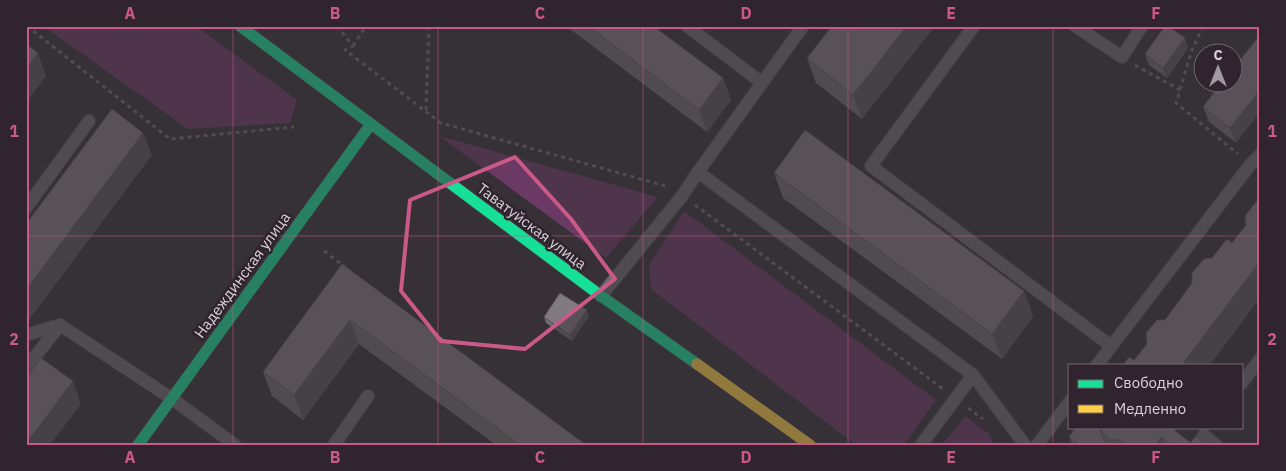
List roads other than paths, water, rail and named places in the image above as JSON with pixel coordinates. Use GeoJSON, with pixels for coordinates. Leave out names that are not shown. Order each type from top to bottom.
{"type":"FeatureCollection","features":[{"type":"Feature","properties":{"kind":"main road","name":"Таватуйская улица"},"geometry":{"type":"LineString","coordinates":[[240,26],[601,296],[810,445]]}},
{"type":"Feature","properties":{"kind":"main road","name":"Надеждинская улица"},"geometry":{"type":"LineString","coordinates":[[138,445],[370,124]]}},
{"type":"Feature","properties":{"kind":"lane"},"geometry":{"type":"LineString","coordinates":[[687,26],[762,83]]}},
{"type":"Feature","properties":{"kind":"lane"},"geometry":{"type":"LineString","coordinates":[[601,296],[682,196],[803,26]]}},
{"type":"Feature","properties":{"kind":"lane"},"geometry":{"type":"LineString","coordinates":[[974,26],[871,166],[1111,346]]}},
{"type":"Feature","properties":{"kind":"lane"},"geometry":{"type":"LineString","coordinates":[[1075,26],[1122,57],[1142,26]]}},
{"type":"Feature","properties":{"kind":"lane"},"geometry":{"type":"LineString","coordinates":[[26,208],[89,121]]}},
{"type":"Feature","properties":{"kind":"lane"},"geometry":{"type":"LineString","coordinates":[[1098,364],[1250,165],[1260,155]]}},
{"type":"Feature","properties":{"kind":"lane"},"geometry":{"type":"LineString","coordinates":[[698,172],[973,375],[1025,445]]}},
{"type":"Feature","properties":{"kind":"lane"},"geometry":{"type":"LineString","coordinates":[[26,368],[60,326]]}},
{"type":"Feature","properties":{"kind":"lane"},"geometry":{"type":"LineString","coordinates":[[26,334],[60,326],[171,398],[235,445]]}},
{"type":"Feature","properties":{"kind":"lane"},"geometry":{"type":"LineString","coordinates":[[1244,380],[1260,359]]}},
{"type":"Feature","properties":{"kind":"lane"},"geometry":{"type":"LineString","coordinates":[[921,445],[973,375]]}},
{"type":"Feature","properties":{"kind":"lane"},"geometry":{"type":"LineString","coordinates":[[334,445],[368,396]]}},
{"type":"Feature","properties":{"kind":"lane"},"geometry":{"type":"LineString","coordinates":[[1037,445],[1068,404]]}},
{"type":"Feature","properties":{"kind":"lane"},"geometry":{"type":"LineString","coordinates":[[1203,436],[1216,445]]}}]}
